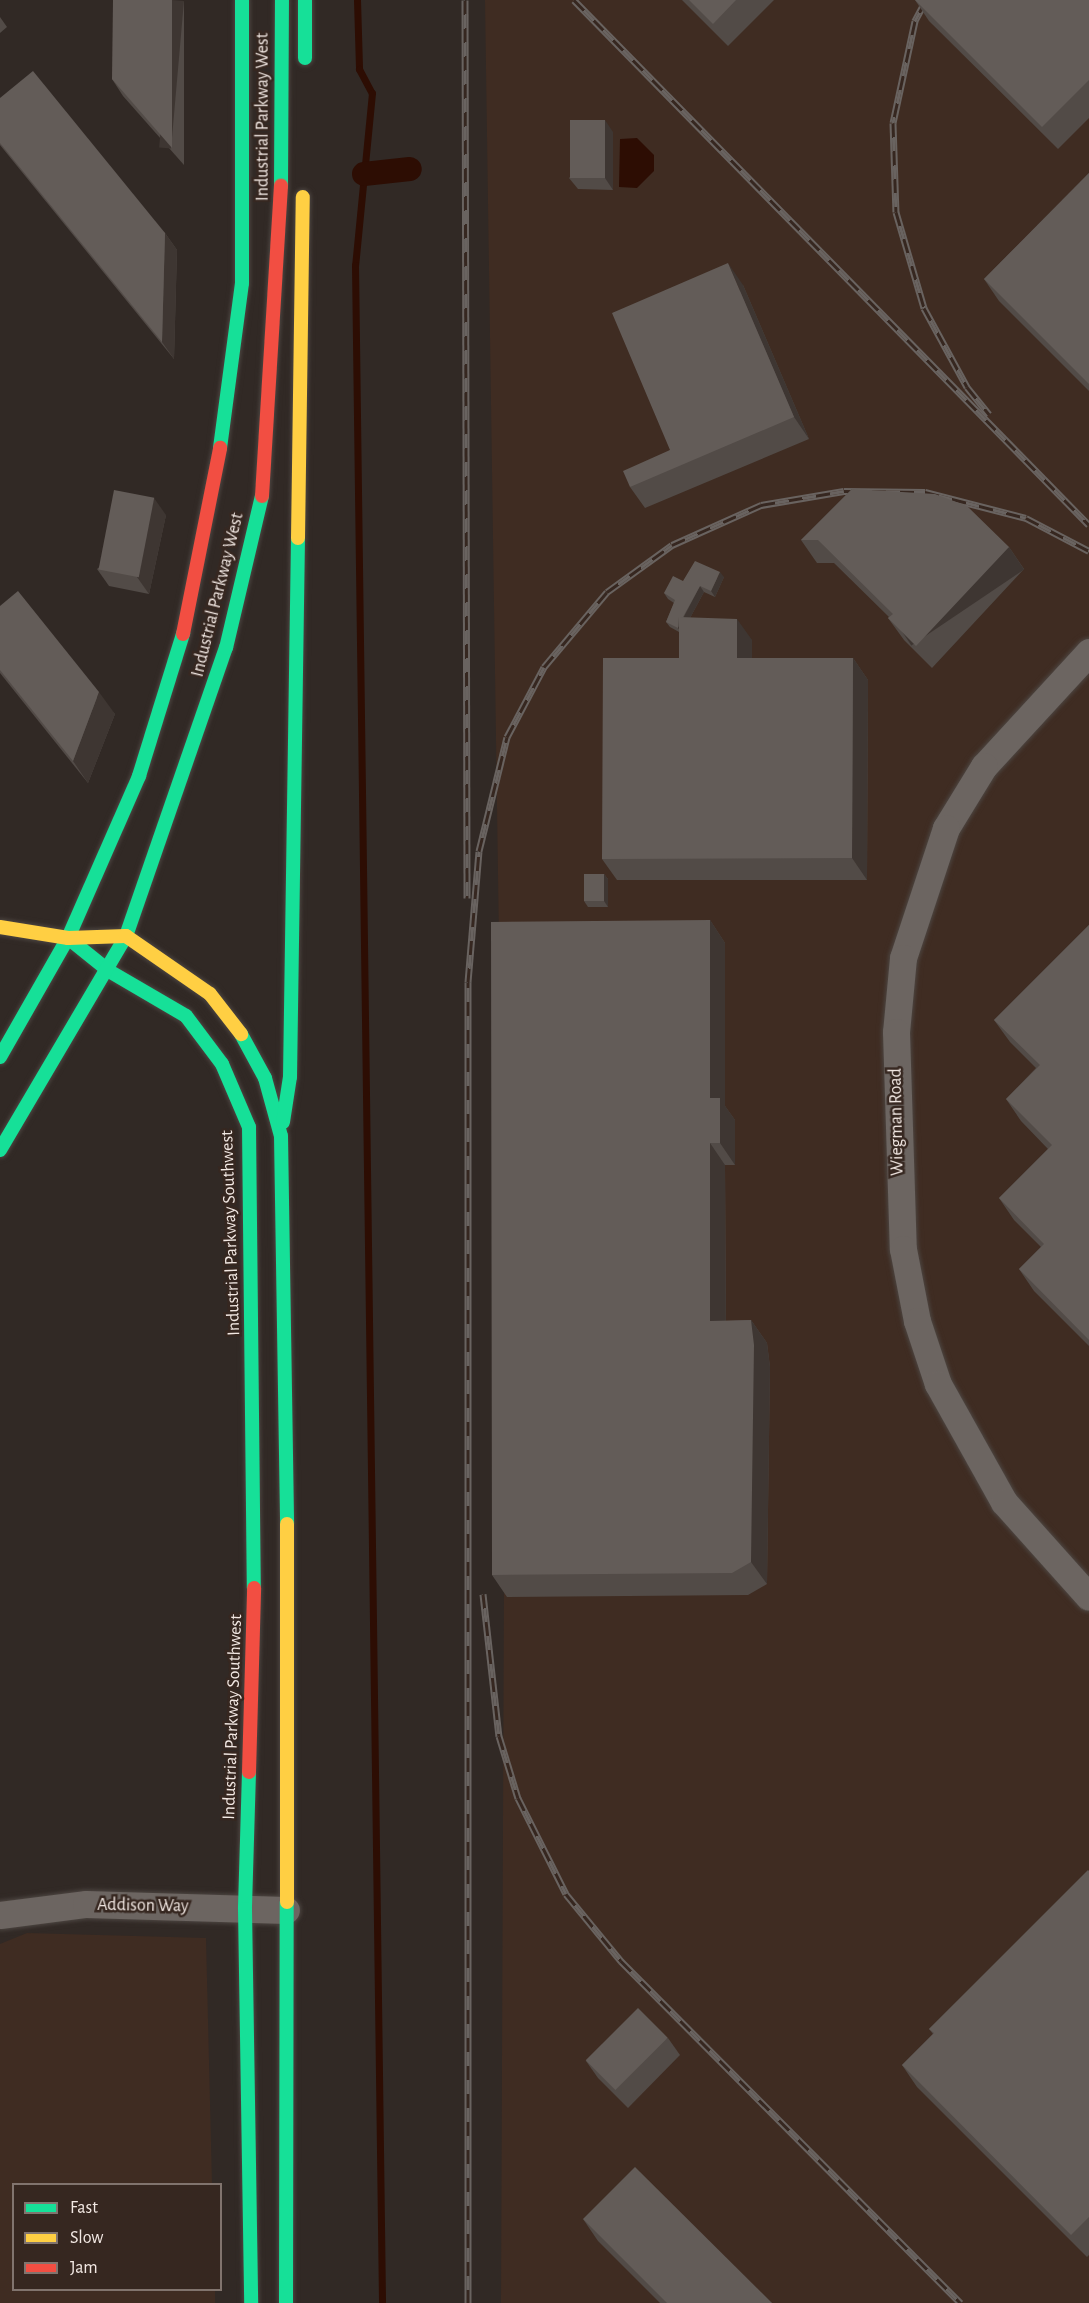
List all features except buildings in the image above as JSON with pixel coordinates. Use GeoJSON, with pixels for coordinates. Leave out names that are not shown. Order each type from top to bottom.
{"type":"FeatureCollection","features":[{"type":"Feature","properties":{"kind":"main road","name":"Industrial Parkway West"},"geometry":{"type":"LineString","coordinates":[[0,1057],[68,938],[139,776],[182,638],[216,482],[242,283],[242,0]]}},
{"type":"Feature","properties":{"kind":"main road","name":"Industrial Parkway West"},"geometry":{"type":"LineString","coordinates":[[0,1150],[109,971],[126,936],[226,648],[263,491],[280,219],[282,0]]}},
{"type":"Feature","properties":{"kind":"main road"},"geometry":{"type":"LineString","coordinates":[[304,0],[304,72]]}},
{"type":"Feature","properties":{"kind":"main road"},"geometry":{"type":"LineString","coordinates":[[286,2303],[281,1136],[290,1077],[303,179]]}},
{"type":"Feature","properties":{"kind":"main road"},"geometry":{"type":"LineString","coordinates":[[0,927],[68,938],[126,936],[155,951],[210,994],[238,1029],[265,1078],[281,1136]]}},
{"type":"Feature","properties":{"kind":"main road","name":"Industrial Parkway Southwest"},"geometry":{"type":"LineString","coordinates":[[68,938],[109,971],[186,1017],[222,1064],[249,1127],[256,1537],[245,1909],[251,2303]]}},
{"type":"Feature","properties":{"kind":"street","name":"Wiegman Road"},"geometry":{"type":"LineString","coordinates":[[1089,652],[984,766],[946,828],[903,958],[896,1043],[903,1249],[917,1321],[939,1384],[1004,1502],[1089,1597]]}},
{"type":"Feature","properties":{"kind":"street","name":"Addison Way"},"geometry":{"type":"LineString","coordinates":[[0,1915],[86,1904],[286,1910]]}},
{"type":"Feature","properties":{"kind":"shaded area"},"geometry":{"type":"Polygon","coordinates":[[[485,0],[1089,0],[1089,2303],[501,2303],[505,1343],[485,0]]]}},
{"type":"Feature","properties":{"kind":"shaded area"},"geometry":{"type":"Polygon","coordinates":[[[637,138],[654,155],[654,171],[637,188],[619,187],[620,139],[637,138]]]}},
{"type":"Feature","properties":{"kind":"shaded area"},"geometry":{"type":"Polygon","coordinates":[[[27,1933],[206,1938],[212,2183],[12,2183],[12,2291],[215,2291],[215,2303],[0,2303],[0,1944],[27,1933]]]}},
{"type":"Feature","properties":{"kind":"waterway"},"geometry":{"type":"LineString","coordinates":[[357,0],[359,69],[372,93],[355,265],[382,2303]]}},
{"type":"Feature","properties":{"kind":"waterway"},"geometry":{"type":"LineString","coordinates":[[364,174],[410,169]]}},
{"type":"Feature","properties":{"kind":"railway"},"geometry":{"type":"LineString","coordinates":[[465,0],[467,898]]}},
{"type":"Feature","properties":{"kind":"railway"},"geometry":{"type":"LineString","coordinates":[[574,0],[1089,525]]}},
{"type":"Feature","properties":{"kind":"railway"},"geometry":{"type":"LineString","coordinates":[[926,0],[915,21],[893,123],[896,212],[924,308],[967,387],[989,414]]}},
{"type":"Feature","properties":{"kind":"railway"},"geometry":{"type":"LineString","coordinates":[[468,2303],[468,982],[479,851],[507,737],[544,667],[607,592],[672,545],[761,505],[844,491],[925,492],[1026,518],[1089,551]]}},
{"type":"Feature","properties":{"kind":"railway"},"geometry":{"type":"LineString","coordinates":[[483,1594],[499,1736],[518,1798],[566,1894],[621,1961],[961,2303]]}},
{"type":"Feature","properties":{"kind":"traffic: fast"},"geometry":{"type":"LineString","coordinates":[[220,448],[242,283],[242,0]]}},
{"type":"Feature","properties":{"kind":"traffic: fast"},"geometry":{"type":"LineString","coordinates":[[281,186],[282,0]]}},
{"type":"Feature","properties":{"kind":"traffic: fast"},"geometry":{"type":"LineString","coordinates":[[305,0],[305,58]]}},
{"type":"Feature","properties":{"kind":"traffic: fast"},"geometry":{"type":"LineString","coordinates":[[0,1150],[126,936],[226,648],[262,496]]}},
{"type":"Feature","properties":{"kind":"traffic: fast"},"geometry":{"type":"LineString","coordinates":[[283,1122],[290,1077],[298,538]]}},
{"type":"Feature","properties":{"kind":"traffic: fast"},"geometry":{"type":"LineString","coordinates":[[0,1057],[68,938],[139,776],[183,634]]}},
{"type":"Feature","properties":{"kind":"traffic: fast"},"geometry":{"type":"LineString","coordinates":[[68,938],[109,971],[186,1016],[222,1064],[249,1127],[254,1588]]}},
{"type":"Feature","properties":{"kind":"traffic: fast"},"geometry":{"type":"LineString","coordinates":[[241,1034],[265,1078],[281,1136],[287,1524]]}},
{"type":"Feature","properties":{"kind":"traffic: fast"},"geometry":{"type":"LineString","coordinates":[[249,1772],[245,1909],[251,2303]]}},
{"type":"Feature","properties":{"kind":"traffic: fast"},"geometry":{"type":"LineString","coordinates":[[286,2303],[287,1902]]}},
{"type":"Feature","properties":{"kind":"traffic: slow"},"geometry":{"type":"LineString","coordinates":[[298,538],[303,197]]}},
{"type":"Feature","properties":{"kind":"traffic: slow"},"geometry":{"type":"LineString","coordinates":[[0,927],[68,938],[126,936],[210,994],[241,1034]]}},
{"type":"Feature","properties":{"kind":"traffic: slow"},"geometry":{"type":"LineString","coordinates":[[287,1524],[287,1902]]}},
{"type":"Feature","properties":{"kind":"traffic: jam"},"geometry":{"type":"LineString","coordinates":[[262,496],[281,186]]}},
{"type":"Feature","properties":{"kind":"traffic: jam"},"geometry":{"type":"LineString","coordinates":[[183,634],[220,448]]}},
{"type":"Feature","properties":{"kind":"traffic: jam"},"geometry":{"type":"LineString","coordinates":[[249,1772],[254,1588]]}}]}
